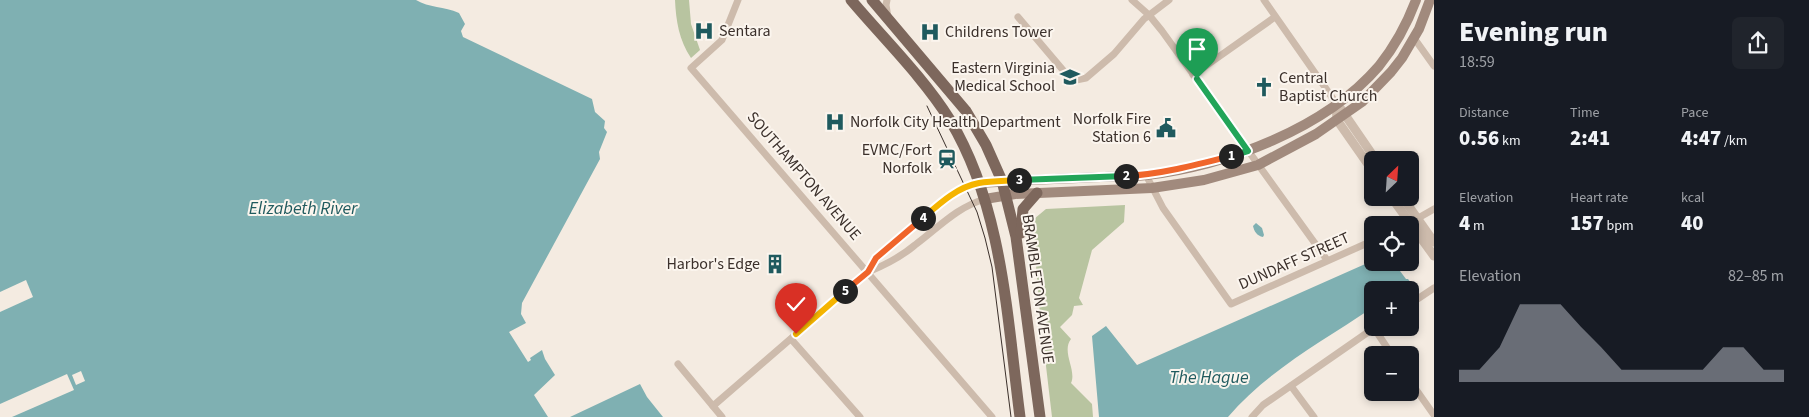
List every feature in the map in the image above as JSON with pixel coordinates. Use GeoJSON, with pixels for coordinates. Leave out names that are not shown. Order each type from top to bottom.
{"type":"FeatureCollection","features":[{"type":"Feature","properties":{"kind":"main road","name":"BRAMBLETON AVENUE"},"geometry":{"type":"LineString","coordinates":[[872,0],[966,111],[986,145],[1002,181],[1014,223],[1040,417]]}},
{"type":"Feature","properties":{"kind":"main road"},"geometry":{"type":"LineString","coordinates":[[980,183],[1146,175],[1187,168],[1248,151],[1303,126],[1353,92],[1379,66],[1400,36],[1416,0]]}},
{"type":"Feature","properties":{"kind":"main road"},"geometry":{"type":"LineString","coordinates":[[985,199],[1006,194],[1152,188],[1204,180],[1258,165],[1316,134],[1362,102],[1382,83],[1402,58],[1414,38],[1430,0]]}},
{"type":"Feature","properties":{"kind":"main road"},"geometry":{"type":"LineString","coordinates":[[856,3],[944,112],[964,147],[980,183],[1000,268],[1020,417]]}},
{"type":"Feature","properties":{"kind":"main road"},"geometry":{"type":"LineString","coordinates":[[1022,275],[1022,212],[1028,202],[1038,193]]}},
{"type":"Feature","properties":{"kind":"street","name":"SOUTHAMPTON AVENUE"},"geometry":{"type":"LineString","coordinates":[[738,0],[722,40],[694,66],[992,417]]}},
{"type":"Feature","properties":{"kind":"street"},"geometry":{"type":"LineString","coordinates":[[887,0],[889,20]]}},
{"type":"Feature","properties":{"kind":"street"},"geometry":{"type":"LineString","coordinates":[[1132,0],[1150,15],[1327,260]]}},
{"type":"Feature","properties":{"kind":"street"},"geometry":{"type":"LineString","coordinates":[[1018,17],[1068,76],[1076,80],[1086,78],[1114,54],[1140,22],[1170,0]]}},
{"type":"Feature","properties":{"kind":"street"},"geometry":{"type":"LineString","coordinates":[[1264,0],[1336,103],[1341,117],[1364,156]]}},
{"type":"Feature","properties":{"kind":"street"},"geometry":{"type":"LineString","coordinates":[[1193,74],[1275,17]]}},
{"type":"Feature","properties":{"kind":"street"},"geometry":{"type":"LineString","coordinates":[[1414,38],[1434,66]]}},
{"type":"Feature","properties":{"kind":"street"},"geometry":{"type":"LineString","coordinates":[[1341,117],[1369,151]]}},
{"type":"Feature","properties":{"kind":"street","name":"DUNDAFF STREET"},"geometry":{"type":"LineString","coordinates":[[1146,175],[1163,208],[1231,304],[1364,244]]}},
{"type":"Feature","properties":{"kind":"street"},"geometry":{"type":"LineString","coordinates":[[868,272],[876,258],[940,204],[960,190],[980,183]]}},
{"type":"Feature","properties":{"kind":"street"},"geometry":{"type":"LineString","coordinates":[[712,406],[868,272],[883,266],[906,252],[960,210],[985,199]]}},
{"type":"Feature","properties":{"kind":"street"},"geometry":{"type":"LineString","coordinates":[[1398,206],[1406,216]]}},
{"type":"Feature","properties":{"kind":"street"},"geometry":{"type":"LineString","coordinates":[[1419,217],[1434,209]]}},
{"type":"Feature","properties":{"kind":"street"},"geometry":{"type":"LineString","coordinates":[[1419,229],[1434,242]]}},
{"type":"Feature","properties":{"kind":"street"},"geometry":{"type":"LineString","coordinates":[[1419,234],[1434,256]]}},
{"type":"Feature","properties":{"kind":"street"},"geometry":{"type":"LineString","coordinates":[[1419,298],[1434,288]]}},
{"type":"Feature","properties":{"kind":"street"},"geometry":{"type":"LineString","coordinates":[[1252,417],[1264,405],[1364,335]]}},
{"type":"Feature","properties":{"kind":"street"},"geometry":{"type":"LineString","coordinates":[[791,339],[860,417]]}},
{"type":"Feature","properties":{"kind":"street"},"geometry":{"type":"LineString","coordinates":[[678,364],[722,417]]}},
{"type":"Feature","properties":{"kind":"street"},"geometry":{"type":"LineString","coordinates":[[1290,386],[1314,417]]}},
{"type":"Feature","properties":{"kind":"street"},"geometry":{"type":"LineString","coordinates":[[1419,394],[1434,415]]}},
{"type":"Feature","properties":{"kind":"green space"},"geometry":{"type":"Polygon","coordinates":[[[675,0],[689,0],[691,24],[700,50],[691,58],[679,30],[675,0]]]}},
{"type":"Feature","properties":{"kind":"green space"},"geometry":{"type":"Polygon","coordinates":[[[1125,205],[1124,222],[1092,250],[1079,298],[1083,305],[1074,306],[1072,315],[1060,327],[1071,339],[1068,344],[1068,355],[1072,372],[1071,383],[1092,404],[1093,417],[1052,417],[1040,315],[1033,228],[1034,219],[1046,209],[1125,205]]]}},
{"type":"Feature","properties":{"kind":"water","name":"Elizabeth River"},"geometry":{"type":"Polygon","coordinates":[[[0,0],[416,0],[459,13],[465,24],[461,31],[463,37],[592,99],[595,112],[605,121],[604,128],[607,132],[599,152],[600,159],[522,303],[521,314],[526,323],[509,332],[528,362],[531,360],[530,358],[542,350],[555,375],[534,395],[548,417],[0,417],[0,0]]]}},
{"type":"Feature","properties":{"kind":"water"},"geometry":{"type":"Polygon","coordinates":[[[1256,223],[1262,228],[1263,237],[1254,230],[1253,226],[1256,223]]]}},
{"type":"Feature","properties":{"kind":"water","name":"The Hague"},"geometry":{"type":"Polygon","coordinates":[[[1364,265],[1364,271],[1400,271],[1410,281],[1364,281],[1364,313],[1278,371],[1243,400],[1228,417],[1099,417],[1092,336],[1106,326],[1137,365],[1364,265]]]}},
{"type":"Feature","properties":{"kind":"water"},"geometry":{"type":"Polygon","coordinates":[[[640,384],[647,397],[663,417],[570,417],[640,384]]]}},
{"type":"Feature","properties":{"kind":"pier"},"geometry":{"type":"Polygon","coordinates":[[[26,280],[33,297],[0,312],[0,292],[26,280]]]}},
{"type":"Feature","properties":{"kind":"pier"},"geometry":{"type":"Polygon","coordinates":[[[81,371],[85,381],[76,385],[72,375],[81,371]]]}},
{"type":"Feature","properties":{"kind":"pier"},"geometry":{"type":"Polygon","coordinates":[[[67,374],[74,390],[12,417],[0,417],[0,404],[67,374]]]}},
{"type":"Feature","properties":{"kind":"tram line"},"geometry":{"type":"LineString","coordinates":[[927,106],[977,212],[985,238],[992,267],[1011,417]]}},
{"type":"Feature","properties":{"kind":"place","name":"Sentara"},"geometry":{"type":"Point","coordinates":[704,31]}},
{"type":"Feature","properties":{"kind":"place","name":"Childrens Tower"},"geometry":{"type":"Point","coordinates":[930,32]}},
{"type":"Feature","properties":{"kind":"place","name":"Eastern Virginia Medical School"},"geometry":{"type":"Point","coordinates":[1070,77]}},
{"type":"Feature","properties":{"kind":"place","name":"Central Baptist Church"},"geometry":{"type":"Point","coordinates":[1264,87]}},
{"type":"Feature","properties":{"kind":"place","name":"Norfolk City Health Department"},"geometry":{"type":"Point","coordinates":[835,122]}},
{"type":"Feature","properties":{"kind":"place","name":"Norfolk Fire Station 6"},"geometry":{"type":"Point","coordinates":[1166,128]}},
{"type":"Feature","properties":{"kind":"place","name":"EVMC/Fort Norfolk"},"geometry":{"type":"Point","coordinates":[947,159]}},
{"type":"Feature","properties":{"kind":"place","name":"Harbor's Edge"},"geometry":{"type":"Point","coordinates":[775,264]}},
{"type":"Feature","properties":{"kind":"route"},"geometry":{"type":"LineString","coordinates":[[796,334],[868,272],[876,258],[940,204],[970,185],[1002,181],[1146,175],[1187,168],[1248,151],[1197,79]]}}]}
